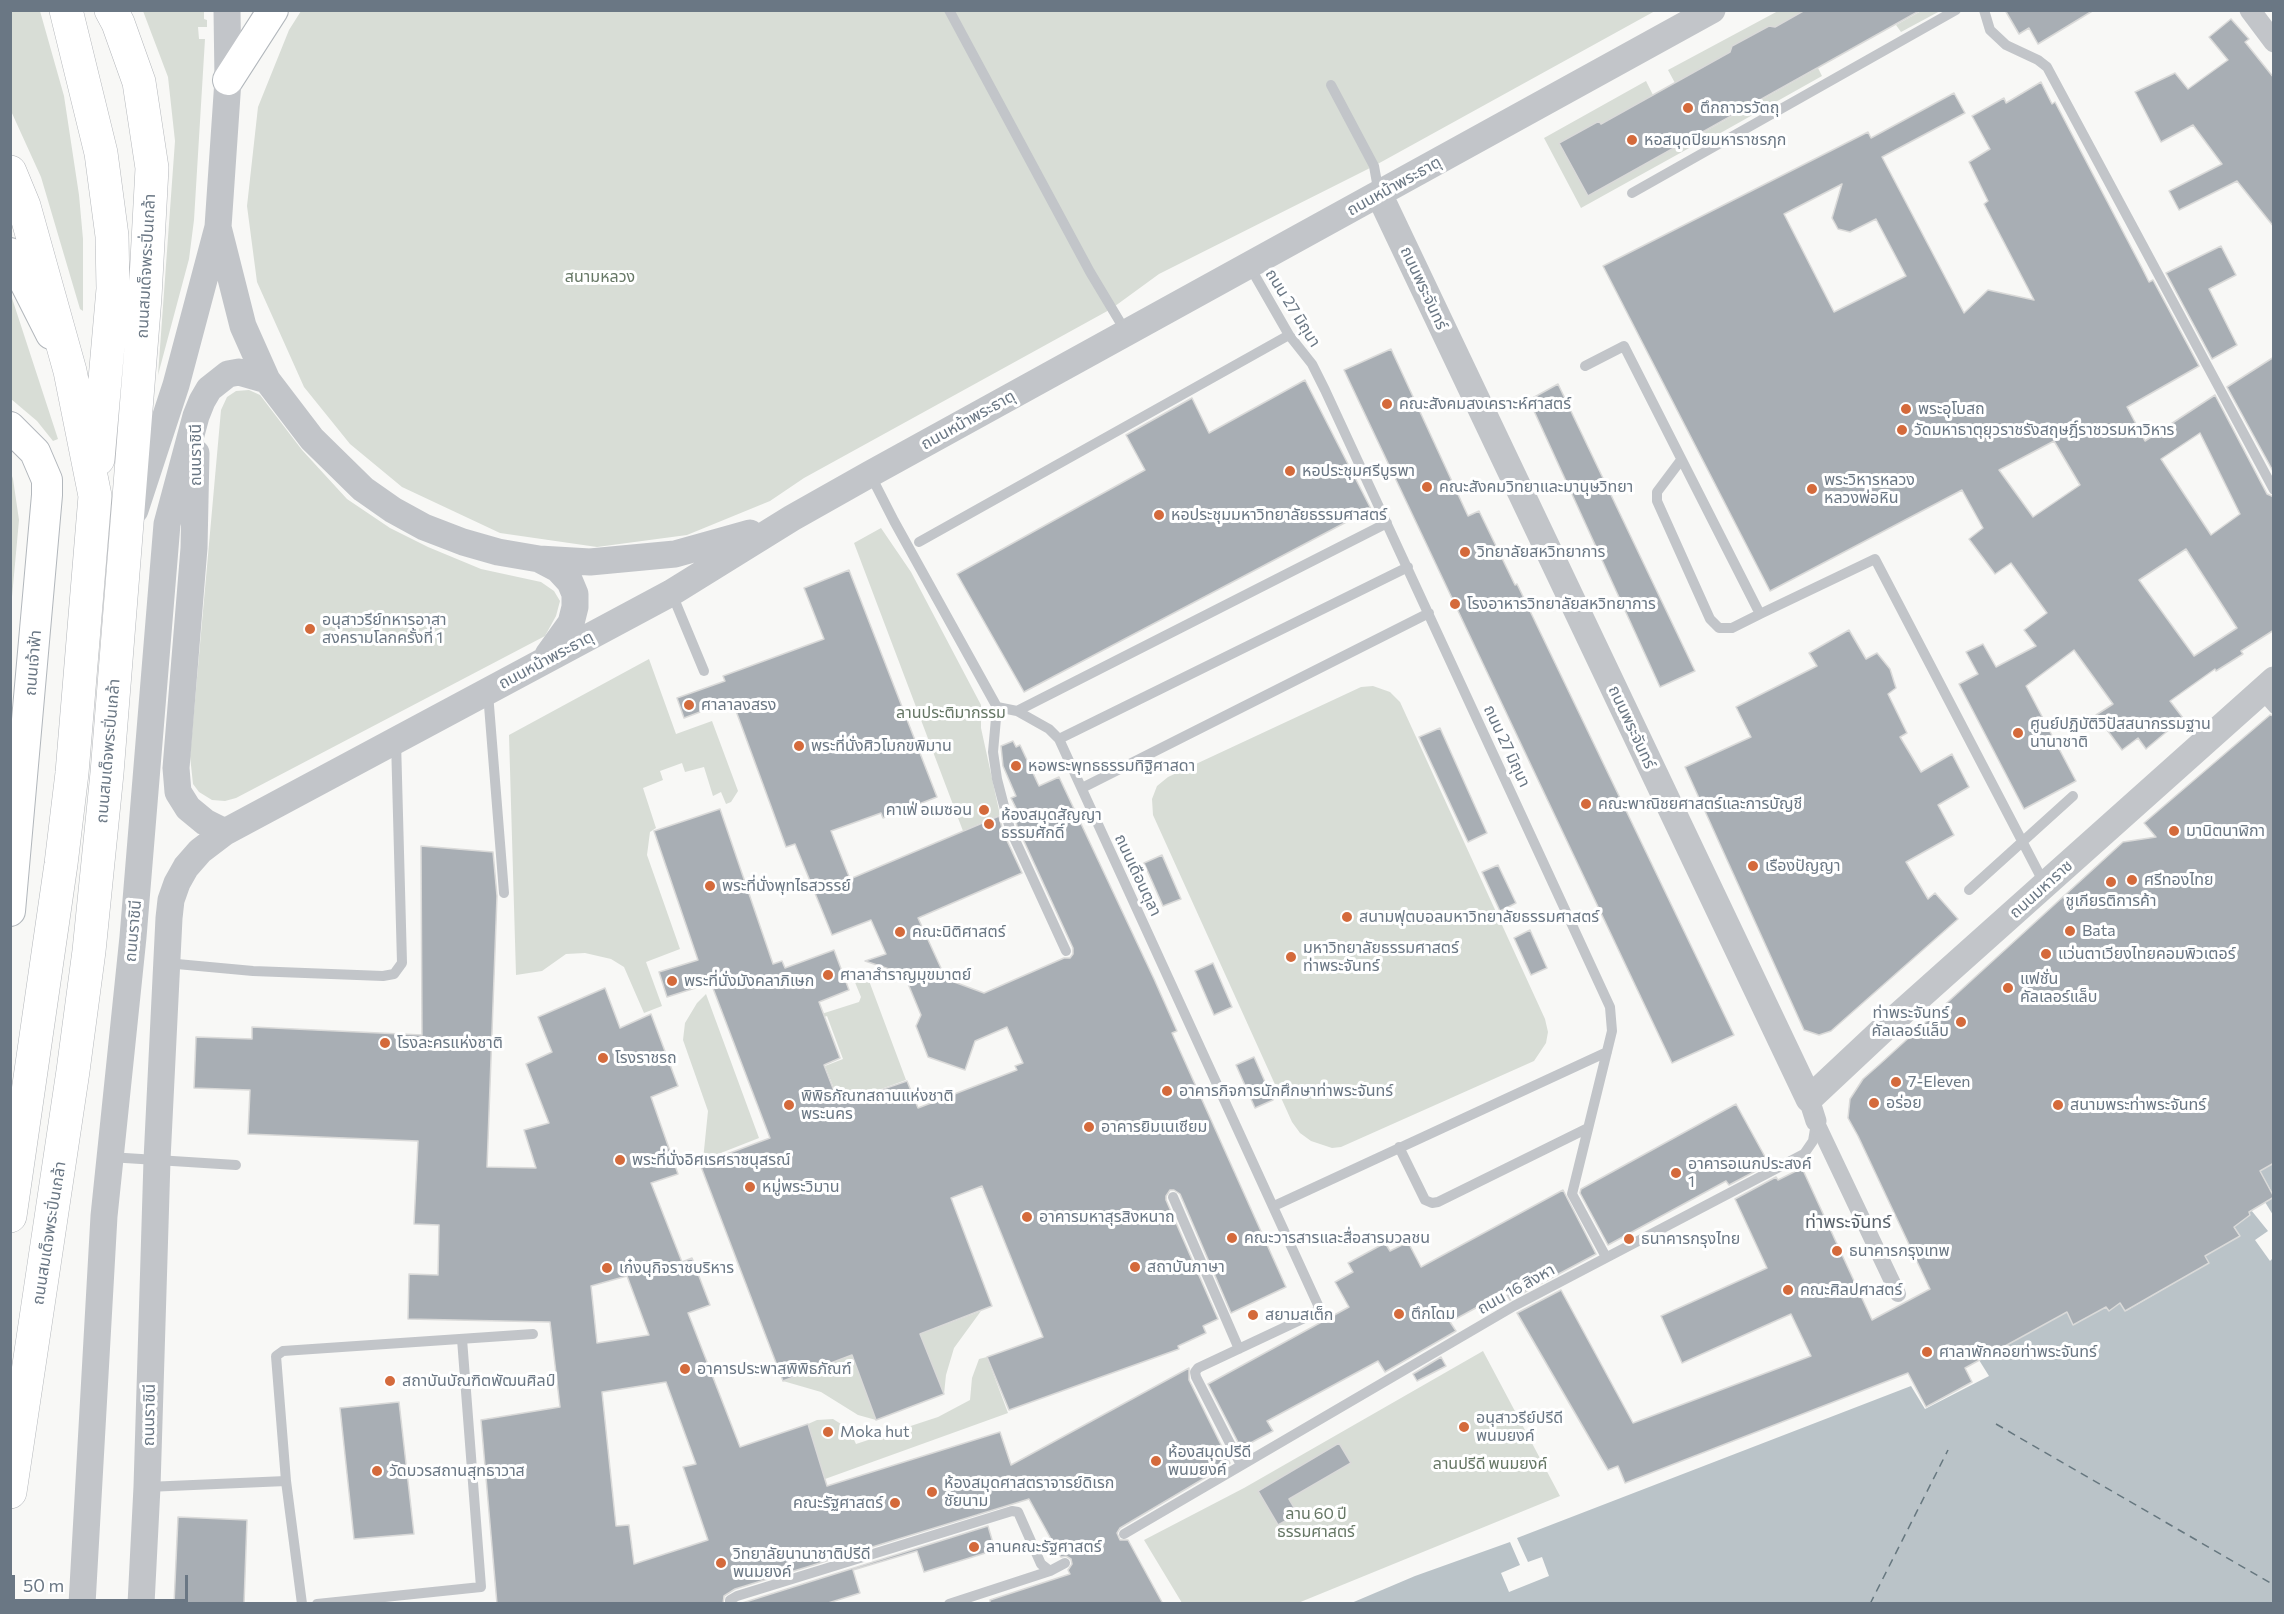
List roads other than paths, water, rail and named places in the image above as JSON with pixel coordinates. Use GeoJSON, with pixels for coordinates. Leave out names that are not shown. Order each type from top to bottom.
{"type":"FeatureCollection","features":[{"type":"Feature","properties":{"kind":"main road"},"geometry":{"type":"LineString","coordinates":[[66,10],[101,153],[112,236],[113,289],[95,496]]}},
{"type":"Feature","properties":{"kind":"main road","name":"ถนนสมเด็จพระปิ่นเกล้า"},"geometry":{"type":"LineString","coordinates":[[10,1492],[74,1071],[106,784],[145,297],[152,168],[139,82],[118,23],[111,10]]}},
{"type":"Feature","properties":{"kind":"main road"},"geometry":{"type":"LineString","coordinates":[[228,80],[273,10]]}},
{"type":"Feature","properties":{"kind":"main road","name":"ถนนสมเด็จพระปิ่นเกล้า"},"geometry":{"type":"LineString","coordinates":[[10,172],[24,206],[70,371],[95,496],[72,773],[62,864],[10,1216]]}},
{"type":"Feature","properties":{"kind":"main road"},"geometry":{"type":"LineString","coordinates":[[10,253],[70,371]]}},
{"type":"Feature","properties":{"kind":"main road","name":"ถนนเจ้าฟ้า"},"geometry":{"type":"LineString","coordinates":[[10,427],[35,452],[47,480],[13,852],[10,911]]}},
{"type":"Feature","properties":{"kind":"street","name":"ถนนราชินี"},"geometry":{"type":"LineString","coordinates":[[127,534],[176,385],[218,227],[228,80],[227,10]]}},
{"type":"Feature","properties":{"kind":"street","name":"ถนนหน้าพระธาตุ"},"geometry":{"type":"LineString","coordinates":[[225,832],[671,593],[792,518],[870,474],[1126,332],[1250,267],[1712,10]]}},
{"type":"Feature","properties":{"kind":"street"},"geometry":{"type":"LineString","coordinates":[[2250,10],[2274,42]]}},
{"type":"Feature","properties":{"kind":"street","name":"ถนนพระจันทร์"},"geometry":{"type":"LineString","coordinates":[[1379,194],[1898,1294]]}},
{"type":"Feature","properties":{"kind":"street"},"geometry":{"type":"LineString","coordinates":[[218,227],[243,326],[267,380],[312,439],[374,497],[424,527],[498,552],[539,559],[590,562],[675,554],[725,541],[792,518]]}},
{"type":"Feature","properties":{"kind":"street"},"geometry":{"type":"LineString","coordinates":[[196,416],[209,389],[228,375],[239,372],[248,373],[267,380]]}},
{"type":"Feature","properties":{"kind":"street","name":"ถนนราชินี"},"geometry":{"type":"LineString","coordinates":[[141,1604],[157,1160],[171,900],[186,867],[200,851],[225,832],[205,822],[188,808],[178,792],[176,768],[194,548],[196,416]]}},
{"type":"Feature","properties":{"kind":"street","name":"ถนนราชินี"},"geometry":{"type":"LineString","coordinates":[[82,1604],[94,1408],[99,1273],[109,1156],[133,937],[167,524],[196,416]]}},
{"type":"Feature","properties":{"kind":"street"},"geometry":{"type":"LineString","coordinates":[[539,559],[558,569],[570,582],[575,594],[575,608],[571,623],[543,662]]}},
{"type":"Feature","properties":{"kind":"street","name":"ถนนมหาราช"},"geometry":{"type":"LineString","coordinates":[[1812,1110],[1889,1024],[2045,885],[2269,694]]}},
{"type":"Feature","properties":{"kind":"lane"},"geometry":{"type":"LineString","coordinates":[[949,10],[1095,281],[1126,332]]}},
{"type":"Feature","properties":{"kind":"lane"},"geometry":{"type":"LineString","coordinates":[[1632,193],[1956,10]]}},
{"type":"Feature","properties":{"kind":"lane"},"geometry":{"type":"LineString","coordinates":[[1984,10],[1990,30],[2006,45],[2038,60],[2047,67],[2274,490]]}},
{"type":"Feature","properties":{"kind":"lane"},"geometry":{"type":"LineString","coordinates":[[1331,85],[1374,166],[1379,194]]}},
{"type":"Feature","properties":{"kind":"lane","name":"ถนน 27 มิถุนา"},"geometry":{"type":"LineString","coordinates":[[1250,267],[1289,335],[1312,364],[1325,390],[1430,613],[1610,1007],[1612,1031],[1608,1052],[1572,1194],[1606,1257]]}},
{"type":"Feature","properties":{"kind":"lane"},"geometry":{"type":"LineString","coordinates":[[919,542],[1289,335]]}},
{"type":"Feature","properties":{"kind":"lane"},"geometry":{"type":"LineString","coordinates":[[1585,366],[1624,346],[1760,614]]}},
{"type":"Feature","properties":{"kind":"lane"},"geometry":{"type":"LineString","coordinates":[[1681,460],[1657,492],[1658,501],[1710,619],[1719,627],[1732,628],[1875,559],[2045,885]]}},
{"type":"Feature","properties":{"kind":"lane"},"geometry":{"type":"LineString","coordinates":[[870,474],[997,707],[993,752],[997,779],[1010,829],[1066,951]]}},
{"type":"Feature","properties":{"kind":"lane"},"geometry":{"type":"LineString","coordinates":[[1017,711],[1387,523]]}},
{"type":"Feature","properties":{"kind":"lane"},"geometry":{"type":"LineString","coordinates":[[1059,739],[1408,567]]}},
{"type":"Feature","properties":{"kind":"lane"},"geometry":{"type":"LineString","coordinates":[[671,593],[704,671]]}},
{"type":"Feature","properties":{"kind":"lane"},"geometry":{"type":"LineString","coordinates":[[1082,788],[1430,613]]}},
{"type":"Feature","properties":{"kind":"lane"},"geometry":{"type":"LineString","coordinates":[[488,692],[504,893]]}},
{"type":"Feature","properties":{"kind":"lane","name":"ถนนเดือนตุลา"},"geometry":{"type":"LineString","coordinates":[[997,707],[1017,711],[1049,729],[1059,739],[1315,1296],[1318,1310],[1313,1314],[1239,1348]]}},
{"type":"Feature","properties":{"kind":"lane"},"geometry":{"type":"LineString","coordinates":[[166,963],[253,971],[383,976],[394,974],[402,963],[396,740]]}},
{"type":"Feature","properties":{"kind":"lane"},"geometry":{"type":"LineString","coordinates":[[1969,890],[2073,796]]}},
{"type":"Feature","properties":{"kind":"lane"},"geometry":{"type":"LineString","coordinates":[[1274,1206],[1608,1052]]}},
{"type":"Feature","properties":{"kind":"lane","name":"ถนน 16 สิงหา"},"geometry":{"type":"LineString","coordinates":[[1124,1534],[1514,1306],[1804,1154],[1813,1141],[1812,1110]]}},
{"type":"Feature","properties":{"kind":"lane"},"geometry":{"type":"LineString","coordinates":[[1399,1147],[1425,1200],[1431,1203],[1438,1202],[1588,1128]]}},
{"type":"Feature","properties":{"kind":"lane"},"geometry":{"type":"LineString","coordinates":[[109,1156],[236,1165]]}},
{"type":"Feature","properties":{"kind":"lane"},"geometry":{"type":"LineString","coordinates":[[1173,1197],[1239,1348],[1198,1368],[1195,1372],[1241,1465]]}},
{"type":"Feature","properties":{"kind":"lane"},"geometry":{"type":"LineString","coordinates":[[302,1604],[286,1480],[276,1356],[283,1351],[533,1334]]}},
{"type":"Feature","properties":{"kind":"lane"},"geometry":{"type":"LineString","coordinates":[[317,1604],[481,1587],[462,1339]]}},
{"type":"Feature","properties":{"kind":"lane"},"geometry":{"type":"LineString","coordinates":[[147,1487],[286,1480]]}},
{"type":"Feature","properties":{"kind":"lane"},"geometry":{"type":"LineString","coordinates":[[730,1604],[730,1600],[736,1596],[1012,1510],[1018,1512],[1041,1564],[1050,1571]]}},
{"type":"Feature","properties":{"kind":"lane"},"geometry":{"type":"LineString","coordinates":[[949,1604],[1050,1571],[1065,1563]]}},
{"type":"Feature","properties":{"kind":"place","name":"ตึกถาวรวัตถุ"},"geometry":{"type":"Point","coordinates":[1688,108]}},
{"type":"Feature","properties":{"kind":"place","name":"หอสมุดปิยมหาราชรฦก"},"geometry":{"type":"Point","coordinates":[1632,140]}},
{"type":"Feature","properties":{"kind":"place","name":"คณะสังคมสงเคราะห์ศาสตร์"},"geometry":{"type":"Point","coordinates":[1387,404]}},
{"type":"Feature","properties":{"kind":"place","name":"พระอุโบสถ"},"geometry":{"type":"Point","coordinates":[1906,409]}},
{"type":"Feature","properties":{"kind":"place","name":"วัดมหาธาตุยุวราชรังสฤษฎิ์ราชวรมหาวิหาร"},"geometry":{"type":"Point","coordinates":[1902,430]}},
{"type":"Feature","properties":{"kind":"place","name":"หอประชุมศรีบูรพา"},"geometry":{"type":"Point","coordinates":[1290,471]}},
{"type":"Feature","properties":{"kind":"place","name":"คณะสังคมวิทยาและมานุษวิทยา"},"geometry":{"type":"Point","coordinates":[1427,487]}},
{"type":"Feature","properties":{"kind":"place","name":"พระวิหารหลวง หลวงพ่อหิน"},"geometry":{"type":"Point","coordinates":[1812,489]}},
{"type":"Feature","properties":{"kind":"place","name":"หอประชุมมหาวิทยาลัยธรรมศาสตร์"},"geometry":{"type":"Point","coordinates":[1159,515]}},
{"type":"Feature","properties":{"kind":"place","name":"วิทยาลัยสหวิทยาการ"},"geometry":{"type":"Point","coordinates":[1465,552]}},
{"type":"Feature","properties":{"kind":"place","name":"โรงอาหารวิทยาลัยสหวิทยาการ"},"geometry":{"type":"Point","coordinates":[1455,604]}},
{"type":"Feature","properties":{"kind":"place","name":"อนุสาวรีย์ทหารอาสา สงครามโลกครั้งที่ 1"},"geometry":{"type":"Point","coordinates":[310,629]}},
{"type":"Feature","properties":{"kind":"place","name":"ศาลาลงสรง"},"geometry":{"type":"Point","coordinates":[689,705]}},
{"type":"Feature","properties":{"kind":"place","name":"ศูนย์ปฏิบัติวิปัสสนากรรมฐาน นานาชาติ"},"geometry":{"type":"Point","coordinates":[2018,733]}},
{"type":"Feature","properties":{"kind":"place","name":"พระที่นั่งศิวโมกขพิมาน"},"geometry":{"type":"Point","coordinates":[799,746]}},
{"type":"Feature","properties":{"kind":"place","name":"หอพระพุทธธรรมทิฐิศาสดา"},"geometry":{"type":"Point","coordinates":[1016,766]}},
{"type":"Feature","properties":{"kind":"place","name":"คณะพาณิชยศาสตร์และการบัญชี"},"geometry":{"type":"Point","coordinates":[1586,804]}},
{"type":"Feature","properties":{"kind":"place","name":"คาเฟ่ อเมซอน"},"geometry":{"type":"Point","coordinates":[984,810]}},
{"type":"Feature","properties":{"kind":"place","name":"ห้องสมุดสัญญา ธรรมศักดิ์"},"geometry":{"type":"Point","coordinates":[989,824]}},
{"type":"Feature","properties":{"kind":"place","name":"มานิตนาฬิกา"},"geometry":{"type":"Point","coordinates":[2174,831]}},
{"type":"Feature","properties":{"kind":"place","name":"เรืองปัญญา"},"geometry":{"type":"Point","coordinates":[1753,866]}},
{"type":"Feature","properties":{"kind":"place","name":"ศรีทองไทย"},"geometry":{"type":"Point","coordinates":[2132,880]}},
{"type":"Feature","properties":{"kind":"place","name":"ชูเกียรติการค้า"},"geometry":{"type":"Point","coordinates":[2111,882]}},
{"type":"Feature","properties":{"kind":"place","name":"พระที่นั่งพุทไธสวรรย์"},"geometry":{"type":"Point","coordinates":[710,886]}},
{"type":"Feature","properties":{"kind":"place","name":"สนามฟุตบอลมหาวิทยาลัยธรรมศาสตร์"},"geometry":{"type":"Point","coordinates":[1347,917]}},
{"type":"Feature","properties":{"kind":"place","name":"Bata"},"geometry":{"type":"Point","coordinates":[2070,931]}},
{"type":"Feature","properties":{"kind":"place","name":"คณะนิติศาสตร์"},"geometry":{"type":"Point","coordinates":[900,932]}},
{"type":"Feature","properties":{"kind":"place","name":"แว่นตาเวียงไทยคอมพิวเตอร์"},"geometry":{"type":"Point","coordinates":[2046,954]}},
{"type":"Feature","properties":{"kind":"place","name":"มหาวิทยาลัยธรรมศาสตร์ ท่าพระจันทร์"},"geometry":{"type":"Point","coordinates":[1291,957]}},
{"type":"Feature","properties":{"kind":"place","name":"ศาลาสำราญมุขมาตย์"},"geometry":{"type":"Point","coordinates":[828,975]}},
{"type":"Feature","properties":{"kind":"place","name":"พระที่นั่งมังคลาภิเษก"},"geometry":{"type":"Point","coordinates":[672,981]}},
{"type":"Feature","properties":{"kind":"place","name":"แฟชั่น คัลเลอร์แล็บ"},"geometry":{"type":"Point","coordinates":[2008,988]}},
{"type":"Feature","properties":{"kind":"place","name":"ท่าพระจันทร์ คัลเลอร์แล็บ"},"geometry":{"type":"Point","coordinates":[1961,1022]}},
{"type":"Feature","properties":{"kind":"place","name":"โรงละครแห่งชาติ"},"geometry":{"type":"Point","coordinates":[385,1043]}},
{"type":"Feature","properties":{"kind":"place","name":"โรงราชรถ"},"geometry":{"type":"Point","coordinates":[603,1058]}},
{"type":"Feature","properties":{"kind":"place","name":"7-Eleven"},"geometry":{"type":"Point","coordinates":[1896,1082]}},
{"type":"Feature","properties":{"kind":"place","name":"อาคารกิจการนักศึกษาท่าพระจันทร์"},"geometry":{"type":"Point","coordinates":[1167,1091]}},
{"type":"Feature","properties":{"kind":"place","name":"อร่อย"},"geometry":{"type":"Point","coordinates":[1874,1103]}},
{"type":"Feature","properties":{"kind":"place","name":"พิพิธภัณฑสถานแห่งชาติ พระนคร"},"geometry":{"type":"Point","coordinates":[789,1105]}},
{"type":"Feature","properties":{"kind":"place","name":"สนามพระท่าพระจันทร์"},"geometry":{"type":"Point","coordinates":[2058,1105]}},
{"type":"Feature","properties":{"kind":"place","name":"อาคารยิมเนเซียม"},"geometry":{"type":"Point","coordinates":[1089,1127]}},
{"type":"Feature","properties":{"kind":"place","name":"พระที่นั่งอิศเรศราชนุสรณ์"},"geometry":{"type":"Point","coordinates":[620,1160]}},
{"type":"Feature","properties":{"kind":"place","name":"อาคารอเนกประสงค์ 1"},"geometry":{"type":"Point","coordinates":[1676,1173]}},
{"type":"Feature","properties":{"kind":"place","name":"หมู่พระวิมาน"},"geometry":{"type":"Point","coordinates":[750,1187]}},
{"type":"Feature","properties":{"kind":"place","name":"อาคารมหาสุรสิงหนาถ"},"geometry":{"type":"Point","coordinates":[1027,1217]}},
{"type":"Feature","properties":{"kind":"place","name":"คณะวารสารและสื่อสารมวลชน"},"geometry":{"type":"Point","coordinates":[1232,1238]}},
{"type":"Feature","properties":{"kind":"place","name":"ธนาคารกรุงไทย"},"geometry":{"type":"Point","coordinates":[1629,1239]}},
{"type":"Feature","properties":{"kind":"place","name":"ธนาคารกรุงเทพ"},"geometry":{"type":"Point","coordinates":[1837,1251]}},
{"type":"Feature","properties":{"kind":"place","name":"สถาบันภาษา"},"geometry":{"type":"Point","coordinates":[1135,1267]}},
{"type":"Feature","properties":{"kind":"place","name":"เก๋งนุกิจราชบริหาร"},"geometry":{"type":"Point","coordinates":[607,1268]}},
{"type":"Feature","properties":{"kind":"place","name":"คณะศิลปศาสตร์"},"geometry":{"type":"Point","coordinates":[1788,1290]}},
{"type":"Feature","properties":{"kind":"place","name":"ตึกโดม"},"geometry":{"type":"Point","coordinates":[1399,1314]}},
{"type":"Feature","properties":{"kind":"place","name":"สยามสเต็ก"},"geometry":{"type":"Point","coordinates":[1253,1315]}},
{"type":"Feature","properties":{"kind":"place","name":"ศาลาพักคอยท่าพระจันทร์"},"geometry":{"type":"Point","coordinates":[1927,1352]}},
{"type":"Feature","properties":{"kind":"place","name":"อาคารประพาสพิพิธภัณฑ์"},"geometry":{"type":"Point","coordinates":[685,1369]}},
{"type":"Feature","properties":{"kind":"place","name":"สถาบันบัณฑิตพัฒนศิลป์"},"geometry":{"type":"Point","coordinates":[390,1381]}},
{"type":"Feature","properties":{"kind":"place","name":"อนุสาวรีย์ปรีดี พนมยงค์"},"geometry":{"type":"Point","coordinates":[1464,1427]}},
{"type":"Feature","properties":{"kind":"place","name":"Moka hut"},"geometry":{"type":"Point","coordinates":[828,1432]}},
{"type":"Feature","properties":{"kind":"place","name":"ห้องสมุดปรีดี พนมยงค์"},"geometry":{"type":"Point","coordinates":[1156,1461]}},
{"type":"Feature","properties":{"kind":"place","name":"วัดบวรสถานสุทธาวาส"},"geometry":{"type":"Point","coordinates":[377,1471]}},
{"type":"Feature","properties":{"kind":"place","name":"ห้องสมุดศาสตราจารย์ดิเรก ชัยนาม"},"geometry":{"type":"Point","coordinates":[932,1492]}},
{"type":"Feature","properties":{"kind":"place","name":"คณะรัฐศาสตร์"},"geometry":{"type":"Point","coordinates":[895,1503]}},
{"type":"Feature","properties":{"kind":"place","name":"ลานคณะรัฐศาสตร์"},"geometry":{"type":"Point","coordinates":[974,1547]}},
{"type":"Feature","properties":{"kind":"place","name":"วิทยาลัยนานาชาติปรีดี พนมยงค์"},"geometry":{"type":"Point","coordinates":[721,1563]}},
{"type":"Feature","properties":{"kind":"district","name":"ท่าพระจันทร์"},"geometry":{"type":"Point","coordinates":[1848,1222]}},
{"type":"Feature","properties":{"kind":"park label","name":"สนามหลวง"},"geometry":{"type":"Point","coordinates":[600,277]}},
{"type":"Feature","properties":{"kind":"park label","name":"ลานประติมากรรม"},"geometry":{"type":"Point","coordinates":[951,713]}},
{"type":"Feature","properties":{"kind":"park label","name":"ลานปรีดี พนมยงค์"},"geometry":{"type":"Point","coordinates":[1490,1464]}},
{"type":"Feature","properties":{"kind":"park label","name":"ลาน 60 ปี ธรรมศาสตร์"},"geometry":{"type":"Point","coordinates":[1316,1523]}}]}
